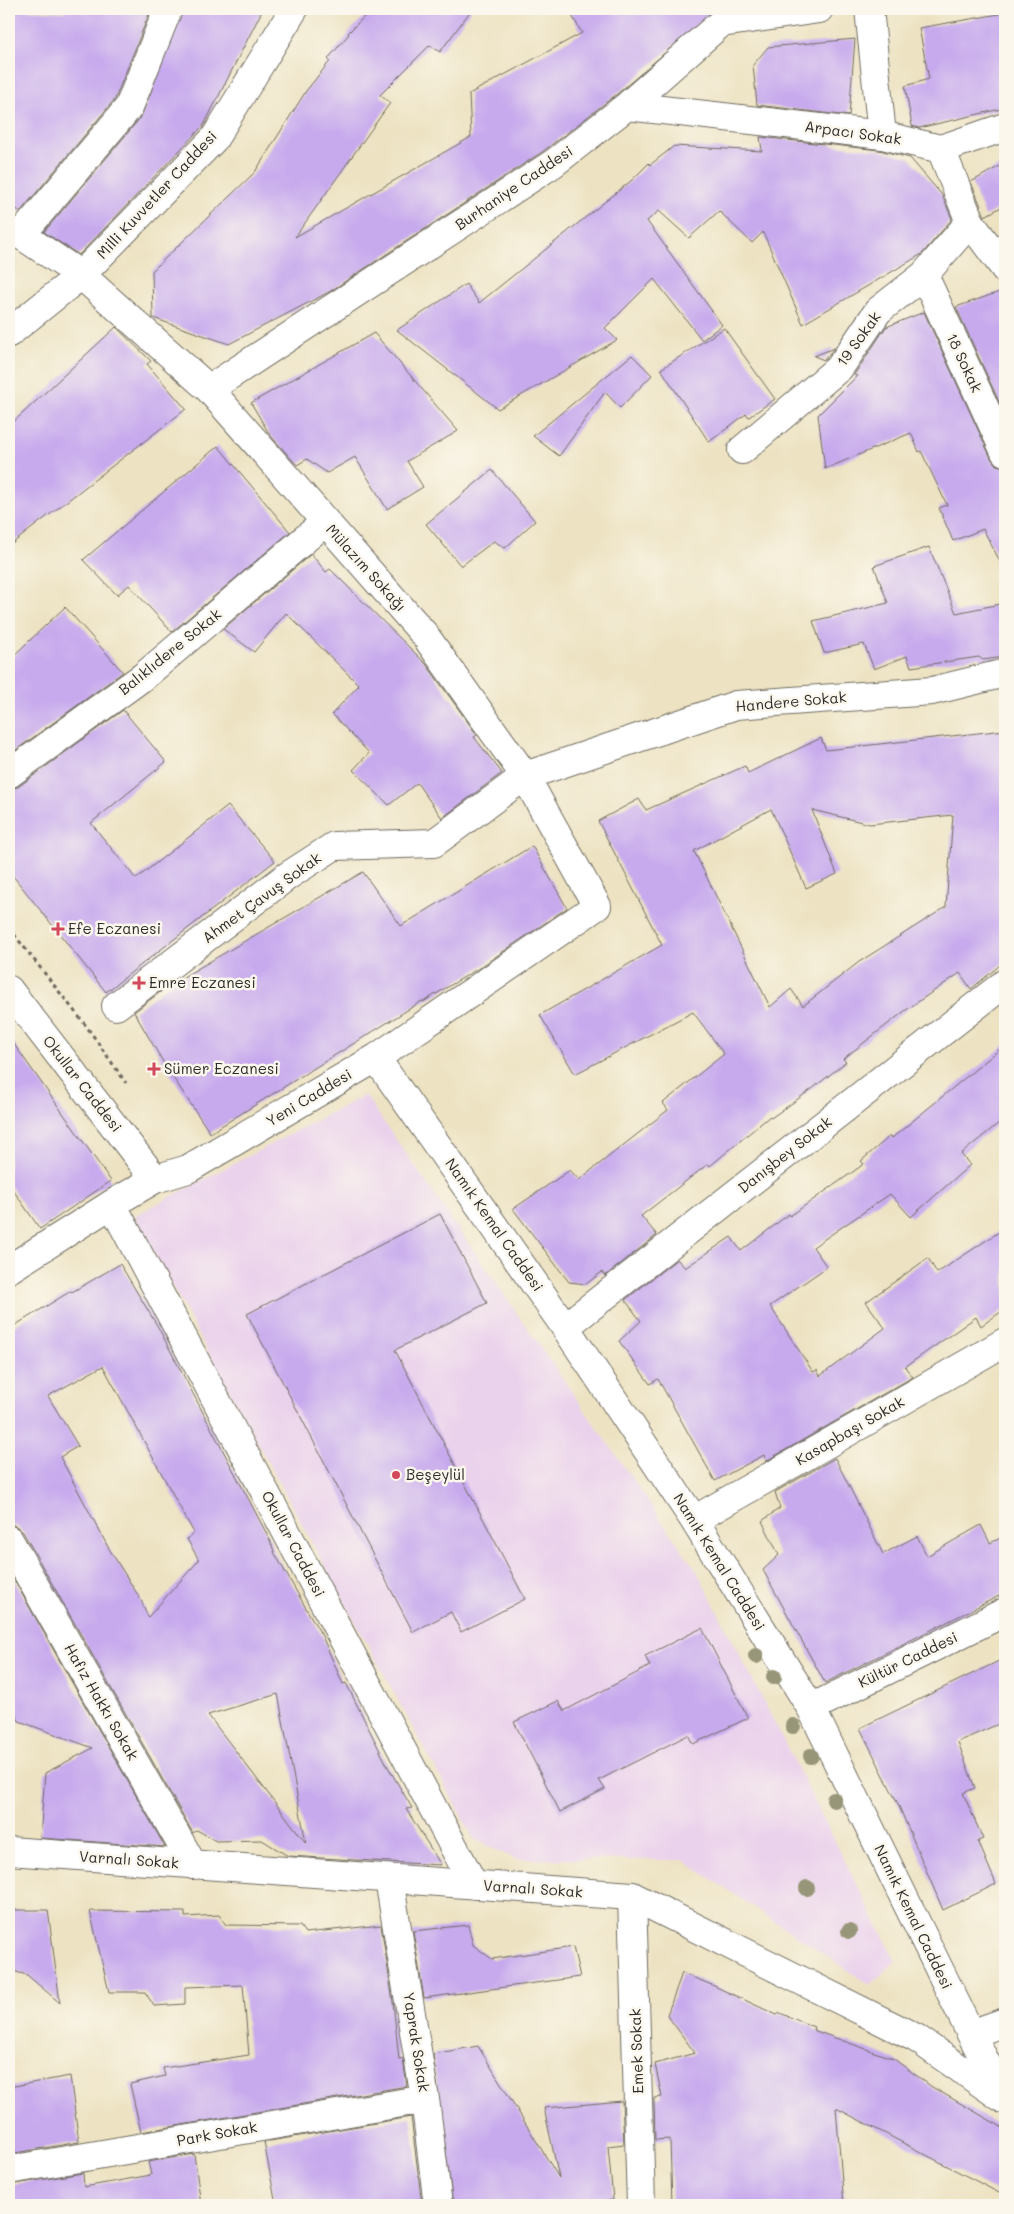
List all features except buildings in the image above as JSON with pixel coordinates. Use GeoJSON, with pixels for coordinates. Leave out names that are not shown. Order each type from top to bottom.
{"type":"FeatureCollection","features":[{"type":"Feature","properties":{"kind":"street"},"geometry":{"type":"LineString","coordinates":[[15,233],[129,107],[168,9]]}},
{"type":"Feature","properties":{"kind":"street","name":"Milli Kuvvetler Caddesi"},"geometry":{"type":"LineString","coordinates":[[9,334],[81,275],[214,139],[294,9]]}},
{"type":"Feature","properties":{"kind":"street","name":"Burhaniye Caddesi"},"geometry":{"type":"LineString","coordinates":[[209,388],[554,163],[627,106],[719,16],[819,9]]}},
{"type":"Feature","properties":{"kind":"street"},"geometry":{"type":"LineString","coordinates":[[869,9],[882,136]]}},
{"type":"Feature","properties":{"kind":"street","name":"Arpacı Sokak"},"geometry":{"type":"LineString","coordinates":[[627,106],[882,136],[941,149]]}},
{"type":"Feature","properties":{"kind":"street"},"geometry":{"type":"LineString","coordinates":[[1005,127],[941,149],[970,222],[1005,269]]}},
{"type":"Feature","properties":{"kind":"street","name":"19 Sokak"},"geometry":{"type":"LineString","coordinates":[[742,450],[840,368],[878,311],[924,275],[970,222]]}},
{"type":"Feature","properties":{"kind":"street","name":"Mülazım Sokağı"},"geometry":{"type":"LineString","coordinates":[[15,233],[81,275],[209,388],[324,522],[424,634],[525,776],[597,906]]}},
{"type":"Feature","properties":{"kind":"street","name":"18 Sokak"},"geometry":{"type":"LineString","coordinates":[[924,275],[1005,452]]}},
{"type":"Feature","properties":{"kind":"street","name":"Balıklıdere Sokak"},"geometry":{"type":"LineString","coordinates":[[9,774],[144,676],[324,522]]}},
{"type":"Feature","properties":{"kind":"street","name":"Handere Sokak"},"geometry":{"type":"LineString","coordinates":[[525,776],[736,704],[932,691],[1005,673]]}},
{"type":"Feature","properties":{"kind":"street","name":"Ahmet Çavuş Sokak"},"geometry":{"type":"LineString","coordinates":[[116,1006],[286,877],[334,846],[434,843],[525,776]]}},
{"type":"Feature","properties":{"kind":"street","name":"Yeni Caddesi"},"geometry":{"type":"LineString","coordinates":[[9,1269],[155,1179],[188,1169],[376,1058],[597,906]]}},
{"type":"Feature","properties":{"kind":"street","name":"Danışbey Sokak"},"geometry":{"type":"LineString","coordinates":[[566,1327],[1005,983]]}},
{"type":"Feature","properties":{"kind":"street","name":"Okullar Caddesi"},"geometry":{"type":"LineString","coordinates":[[9,990],[155,1179]]}},
{"type":"Feature","properties":{"kind":"street","name":"Namık Kemal Caddesi"},"geometry":{"type":"LineString","coordinates":[[376,1058],[566,1327],[694,1520],[811,1708],[971,2034],[1005,2099]]}},
{"type":"Feature","properties":{"kind":"street","name":"Okullar Caddesi"},"geometry":{"type":"LineString","coordinates":[[112,1204],[474,1885]]}},
{"type":"Feature","properties":{"kind":"street","name":"Kasapbaşı Sokak"},"geometry":{"type":"LineString","coordinates":[[694,1520],[1005,1342]]}},
{"type":"Feature","properties":{"kind":"street","name":"Hafız Hakkı Sokak"},"geometry":{"type":"LineString","coordinates":[[9,1540],[193,1865]]}},
{"type":"Feature","properties":{"kind":"street","name":"Kültür Caddesi"},"geometry":{"type":"LineString","coordinates":[[811,1708],[1005,1612]]}},
{"type":"Feature","properties":{"kind":"street","name":"Varnalı Sokak"},"geometry":{"type":"LineString","coordinates":[[9,1852],[632,1896],[916,2038],[1005,2099]]}},
{"type":"Feature","properties":{"kind":"street","name":"Yaprak Sokak"},"geometry":{"type":"LineString","coordinates":[[389,1878],[426,2099],[438,2205]]}},
{"type":"Feature","properties":{"kind":"street","name":"Emek Sokak"},"geometry":{"type":"LineString","coordinates":[[632,1896],[641,2205]]}},
{"type":"Feature","properties":{"kind":"street"},"geometry":{"type":"LineString","coordinates":[[971,2034],[1005,2022]]}},
{"type":"Feature","properties":{"kind":"street","name":"Park Sokak"},"geometry":{"type":"LineString","coordinates":[[9,2170],[426,2099]]}},
{"type":"Feature","properties":{"kind":"path"},"geometry":{"type":"LineString","coordinates":[[9,928],[87,1027]]}},
{"type":"Feature","properties":{"kind":"shaded area"},"geometry":{"type":"Polygon","coordinates":[[[365,1095],[698,1573],[896,1961],[870,1985],[683,1860],[515,1859],[474,1839],[134,1216],[365,1095]]]}},
{"type":"Feature","properties":{"kind":"place","name":"Efe Eczanesi"},"geometry":{"type":"Point","coordinates":[58,929]}},
{"type":"Feature","properties":{"kind":"place","name":"Emre Eczanesi"},"geometry":{"type":"Point","coordinates":[139,983]}},
{"type":"Feature","properties":{"kind":"place","name":"Sümer Eczanesi"},"geometry":{"type":"Point","coordinates":[154,1069]}},
{"type":"Feature","properties":{"kind":"place","name":"Beşeylül"},"geometry":{"type":"Point","coordinates":[396,1475]}}]}
